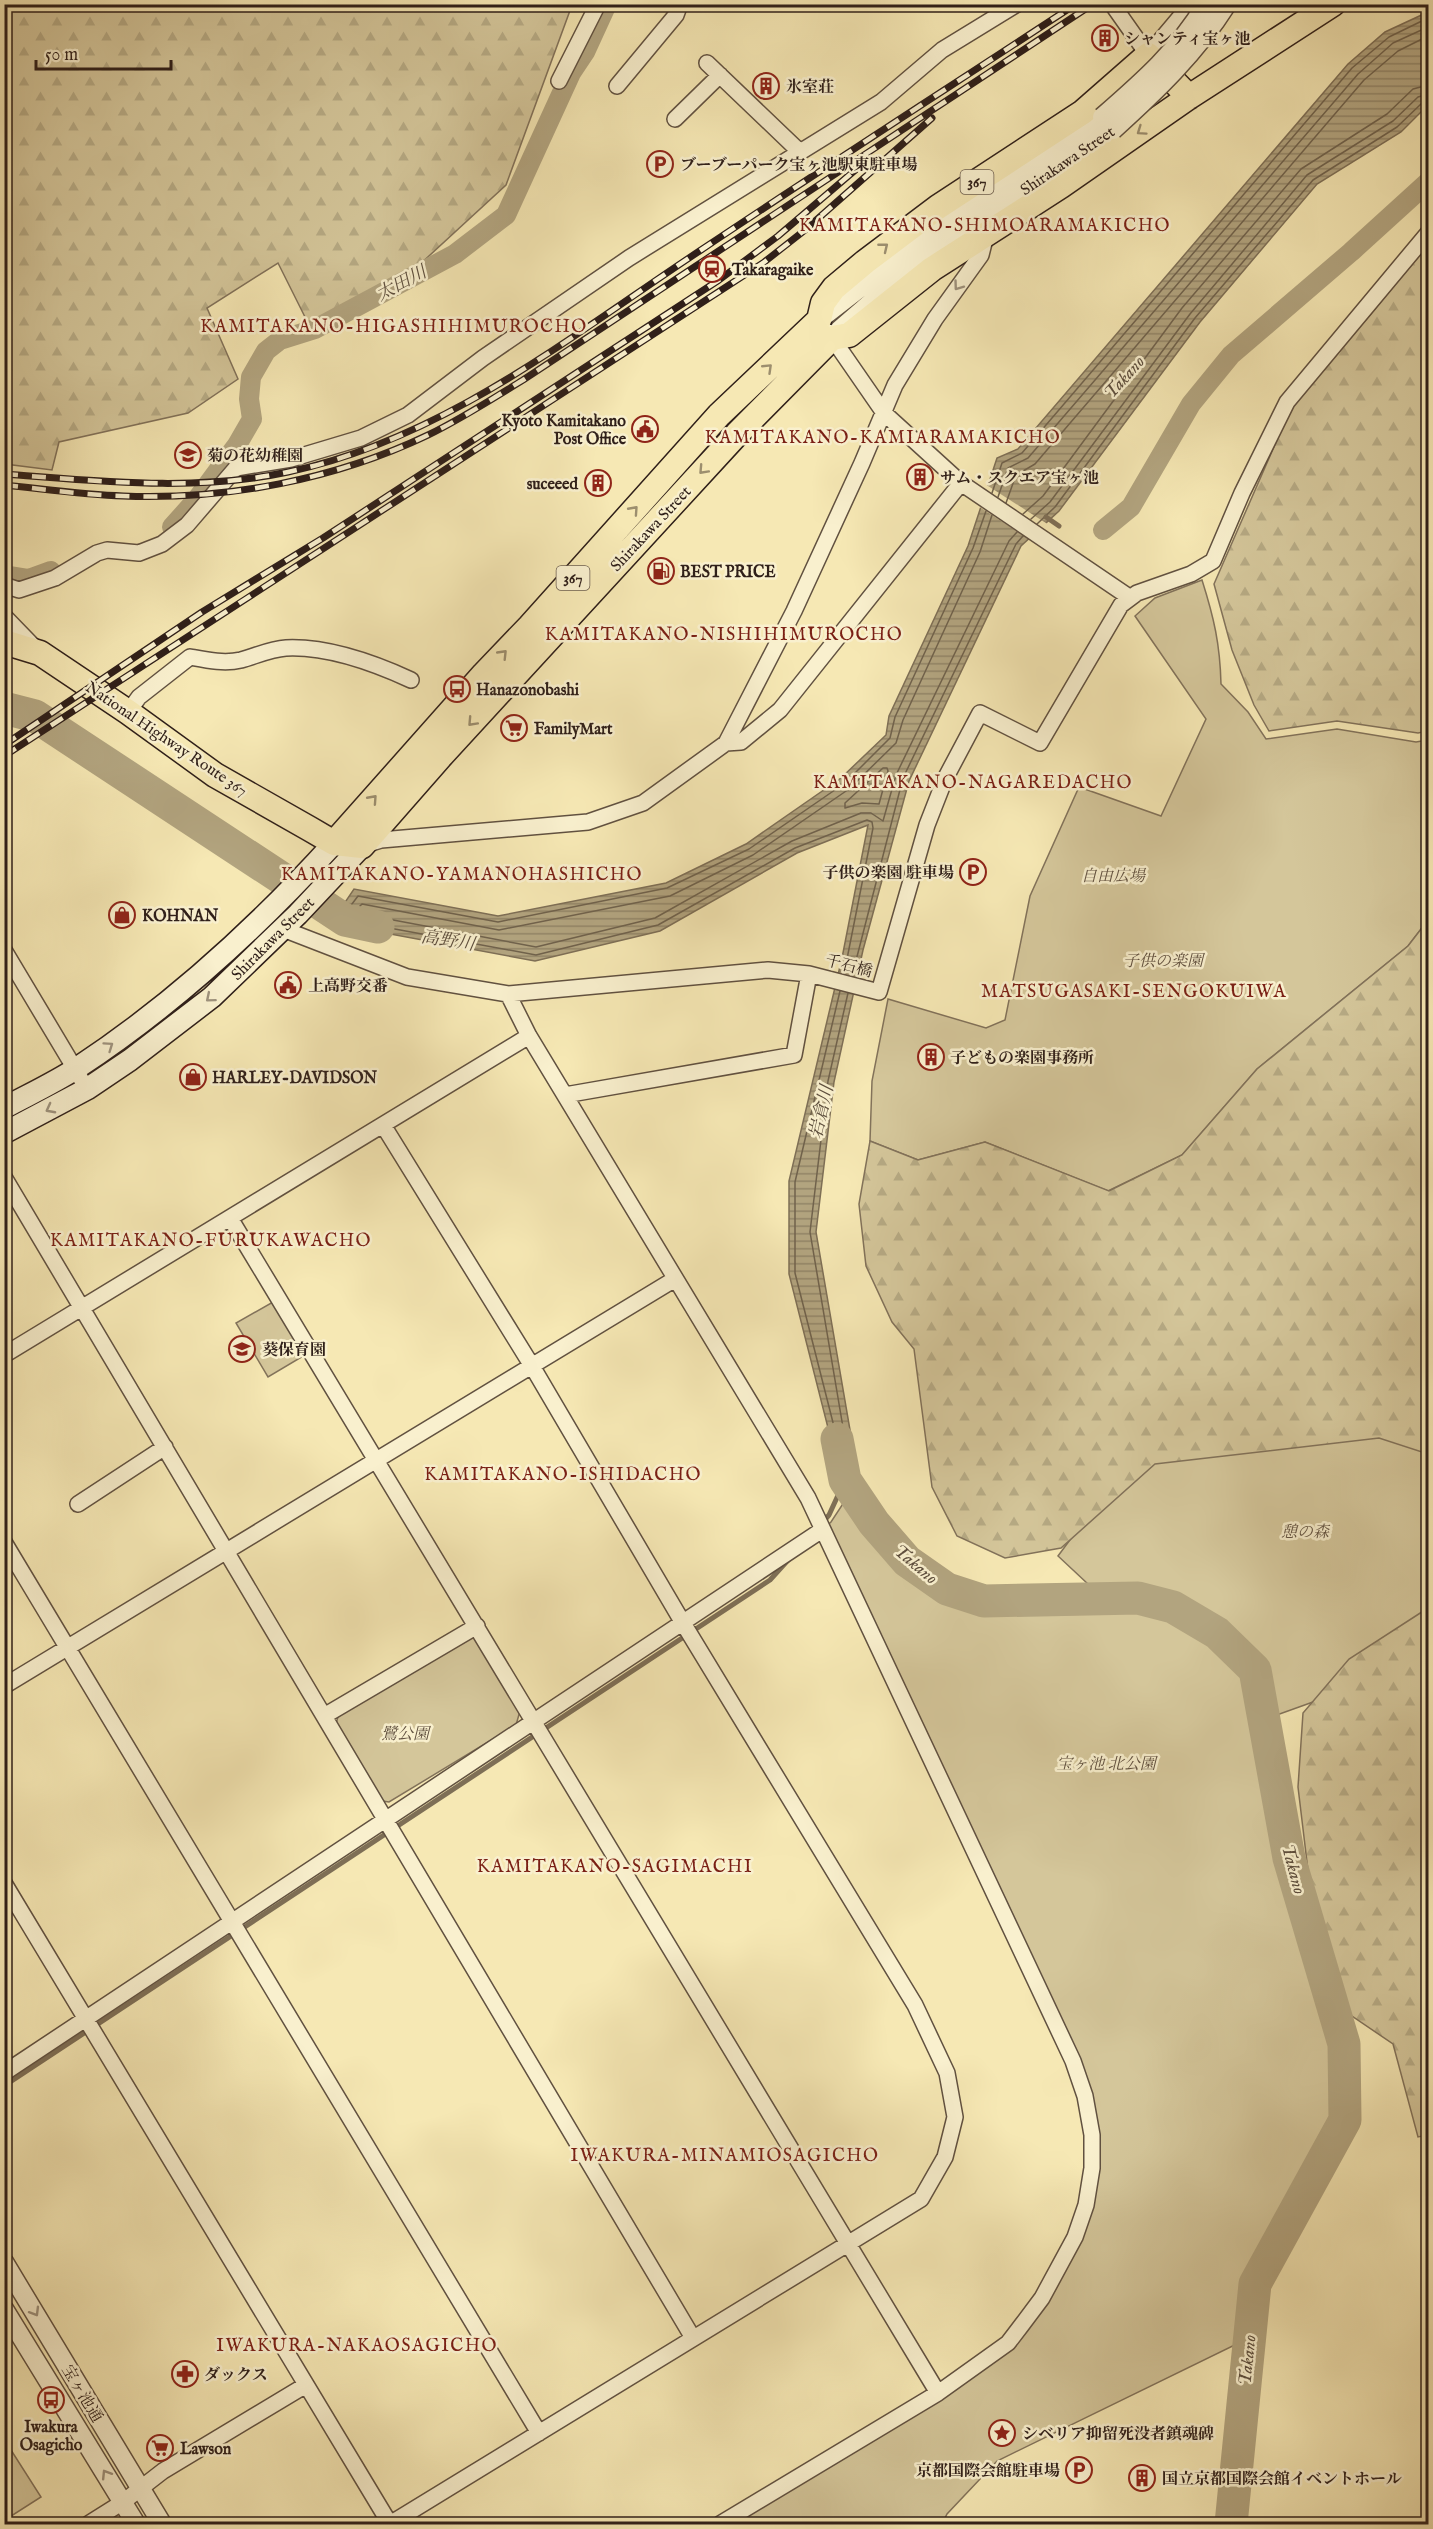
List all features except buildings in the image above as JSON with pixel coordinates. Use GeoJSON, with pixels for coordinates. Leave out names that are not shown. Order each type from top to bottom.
{"type":"FeatureCollection","features":[{"type":"Feature","properties":{"kind":"highway","name":"367"},"geometry":{"type":"LineString","coordinates":[[1148,55],[1083,112],[938,207],[834,288],[823,303],[826,329],[849,336],[932,269],[1189,97],[1333,4]]}},
{"type":"Feature","properties":{"kind":"highway"},"geometry":{"type":"LineString","coordinates":[[1148,55],[1189,97]]}},
{"type":"Feature","properties":{"kind":"highway","name":"Shirakawa Street"},"geometry":{"type":"LineString","coordinates":[[342,850],[484,674],[530,626],[719,415],[826,329]]}},
{"type":"Feature","properties":{"kind":"highway","name":"National Highway Route 367"},"geometry":{"type":"LineString","coordinates":[[4,642],[40,653],[128,712],[215,775],[342,850]]}},
{"type":"Feature","properties":{"kind":"main road","name":"Shirakawa Street"},"geometry":{"type":"LineString","coordinates":[[4,1108],[75,1069],[153,1014],[342,850]]}},
{"type":"Feature","properties":{"kind":"main road","name":"Shirakawa Street"},"geometry":{"type":"LineString","coordinates":[[4,1133],[87,1089],[130,1060],[212,998],[298,914],[342,850]]}},
{"type":"Feature","properties":{"kind":"street"},"geometry":{"type":"LineString","coordinates":[[559,81],[598,4]]}},
{"type":"Feature","properties":{"kind":"street"},"geometry":{"type":"LineString","coordinates":[[617,86],[676,15],[680,4]]}},
{"type":"Feature","properties":{"kind":"street"},"geometry":{"type":"LineString","coordinates":[[4,585],[19,590],[55,578],[97,553],[107,550],[139,553],[162,544],[187,525],[236,468],[291,459],[361,438],[408,415],[483,358],[620,264],[881,102],[942,50],[1017,4]]}},
{"type":"Feature","properties":{"kind":"street"},"geometry":{"type":"LineString","coordinates":[[1112,4],[1148,55],[1191,4]]}},
{"type":"Feature","properties":{"kind":"street","name":"Shirakawa Street"},"geometry":{"type":"LineString","coordinates":[[1108,124],[1175,49],[1206,4]]}},
{"type":"Feature","properties":{"kind":"street","name":"Shirakawa Street"},"geometry":{"type":"LineString","coordinates":[[826,329],[842,326],[906,272],[1167,80],[1198,45],[1227,4]]}},
{"type":"Feature","properties":{"kind":"street"},"geometry":{"type":"LineString","coordinates":[[707,63],[800,152]]}},
{"type":"Feature","properties":{"kind":"street"},"geometry":{"type":"LineString","coordinates":[[675,119],[720,75]]}},
{"type":"Feature","properties":{"kind":"street"},"geometry":{"type":"LineString","coordinates":[[826,329],[884,413],[965,486],[1129,597],[1191,574],[1213,561],[1247,483],[1287,402],[1428,232]]}},
{"type":"Feature","properties":{"kind":"street"},"geometry":{"type":"LineString","coordinates":[[342,850],[381,840],[588,822],[643,803],[726,743],[794,610],[895,385],[935,319],[981,255],[986,235]]}},
{"type":"Feature","properties":{"kind":"street"},"geometry":{"type":"LineString","coordinates":[[726,743],[741,742],[780,710],[965,486]]}},
{"type":"Feature","properties":{"kind":"street","name":"千石橋"},"geometry":{"type":"LineString","coordinates":[[283,929],[407,977],[508,994],[768,970],[809,974],[879,992],[927,825],[945,778],[980,713],[1040,743],[1121,605],[1129,597]]}},
{"type":"Feature","properties":{"kind":"street"},"geometry":{"type":"LineString","coordinates":[[4,616],[40,653]]}},
{"type":"Feature","properties":{"kind":"street"},"geometry":{"type":"LineString","coordinates":[[128,712],[139,697],[190,657],[216,661],[239,660],[263,652],[287,648],[329,652],[381,666],[411,680]]}},
{"type":"Feature","properties":{"kind":"street"},"geometry":{"type":"LineString","coordinates":[[4,950],[87,1089]]}},
{"type":"Feature","properties":{"kind":"street"},"geometry":{"type":"LineString","coordinates":[[565,1095],[794,1055],[809,974]]}},
{"type":"Feature","properties":{"kind":"street"},"geometry":{"type":"LineString","coordinates":[[508,994],[529,1036],[808,1498],[1073,2061],[1085,2096],[1092,2135],[1092,2168],[1086,2205],[1075,2237],[1042,2298],[1008,2343],[938,2393],[720,2524]]}},
{"type":"Feature","properties":{"kind":"street"},"geometry":{"type":"LineString","coordinates":[[4,1355],[529,1036]]}},
{"type":"Feature","properties":{"kind":"street"},"geometry":{"type":"LineString","coordinates":[[4,1883],[390,2524],[921,2199],[945,2157],[955,2117],[947,2073],[915,2006],[683,1623],[531,1366],[383,1125]]}},
{"type":"Feature","properties":{"kind":"street"},"geometry":{"type":"LineString","coordinates":[[4,1177],[693,2338]]}},
{"type":"Feature","properties":{"kind":"street"},"geometry":{"type":"LineString","coordinates":[[230,1218],[938,2393]]}},
{"type":"Feature","properties":{"kind":"street"},"geometry":{"type":"LineString","coordinates":[[4,1686],[675,1279]]}},
{"type":"Feature","properties":{"kind":"street"},"geometry":{"type":"LineString","coordinates":[[78,1504],[165,1447]]}},
{"type":"Feature","properties":{"kind":"street"},"geometry":{"type":"LineString","coordinates":[[4,2073],[822,1530]]}},
{"type":"Feature","properties":{"kind":"street"},"geometry":{"type":"LineString","coordinates":[[4,1542],[539,2433]]}},
{"type":"Feature","properties":{"kind":"street"},"geometry":{"type":"LineString","coordinates":[[324,1716],[477,1626]]}},
{"type":"Feature","properties":{"kind":"street","name":"宝ヶ池通"},"geometry":{"type":"LineString","coordinates":[[4,2262],[162,2524]]}},
{"type":"Feature","properties":{"kind":"street","name":"宝ヶ池通"},"geometry":{"type":"LineString","coordinates":[[4,2309],[136,2524]]}},
{"type":"Feature","properties":{"kind":"street"},"geometry":{"type":"LineString","coordinates":[[88,2524],[123,2502],[163,2471],[306,2385]]}},
{"type":"Feature","properties":{"kind":"green space"},"geometry":{"type":"Polygon","coordinates":[[[5,4],[572,5],[506,185],[417,267],[313,333],[278,263],[207,308],[238,379],[188,413],[59,442],[52,470],[5,464],[5,4]]]}},
{"type":"Feature","properties":{"kind":"green space"},"geometry":{"type":"Polygon","coordinates":[[[1428,243],[1428,731],[1418,733],[1337,721],[1269,731],[1254,705],[1232,650],[1214,584],[1294,401],[1370,315],[1428,243]]]}},
{"type":"Feature","properties":{"kind":"green space","name":"子供の楽園"},"geometry":{"type":"Polygon","coordinates":[[[1202,580],[1216,631],[1221,684],[1248,712],[1266,739],[1337,729],[1416,742],[1428,740],[1428,920],[1408,946],[1257,1069],[1182,1155],[1108,1191],[985,1142],[918,1160],[870,1141],[872,1081],[888,999],[986,1028],[1005,1020],[1030,896],[1079,787],[1161,816],[1206,719],[1135,616],[1155,598],[1202,580]]]}},
{"type":"Feature","properties":{"kind":"green space"},"geometry":{"type":"Polygon","coordinates":[[[1428,920],[1428,1454],[1379,1438],[1155,1464],[1061,1548],[1005,1558],[957,1536],[932,1487],[914,1349],[892,1322],[866,1266],[859,1204],[870,1141],[918,1160],[985,1142],[1109,1191],[1182,1155],[1257,1069],[1408,946],[1428,920]]]}},
{"type":"Feature","properties":{"kind":"green space"},"geometry":{"type":"Polygon","coordinates":[[[273,1302],[305,1355],[268,1377],[236,1323],[273,1302]]]}},
{"type":"Feature","properties":{"kind":"green space","name":"憩の森"},"geometry":{"type":"Polygon","coordinates":[[[1428,1394],[1428,1615],[1338,1693],[1274,1716],[1266,1680],[1255,1654],[1244,1641],[1217,1620],[1183,1602],[1165,1596],[1108,1585],[1088,1584],[1058,1556],[1128,1462],[1428,1394]]]}},
{"type":"Feature","properties":{"kind":"green space","name":"宝ヶ池 北公園"},"geometry":{"type":"Polygon","coordinates":[[[850,1493],[865,1529],[929,1595],[954,1607],[1001,1612],[1057,1602],[1147,1603],[1168,1616],[1187,1621],[1218,1642],[1251,1670],[1291,1908],[1304,1923],[1336,2036],[1340,2102],[1325,2140],[1254,2280],[1245,2340],[997,2461],[947,2514],[942,2524],[720,2524],[938,2393],[1021,2326],[1086,2205],[1085,2096],[822,1530],[831,1522],[850,1493]]]}},
{"type":"Feature","properties":{"kind":"green space"},"geometry":{"type":"Polygon","coordinates":[[[1428,1608],[1428,2135],[1418,2137],[1393,2044],[1349,2014],[1315,1929],[1298,1787],[1303,1713],[1349,1659],[1428,1608]]]}},
{"type":"Feature","properties":{"kind":"green space","name":"鷺公園"},"geometry":{"type":"Polygon","coordinates":[[[468,1636],[479,1640],[520,1711],[516,1725],[389,1802],[382,1801],[336,1724],[339,1713],[468,1636]]]}},
{"type":"Feature","properties":{"kind":"green space"},"geometry":{"type":"Polygon","coordinates":[[[4,2439],[41,2497],[5,2520],[4,2520],[4,2439]]]}},
{"type":"Feature","properties":{"kind":"water","name":"岩倉川"},"geometry":{"type":"Polygon","coordinates":[[[1428,12],[1428,105],[1401,132],[1317,184],[1200,322],[1059,511],[1021,546],[909,781],[863,950],[834,1082],[816,1232],[855,1459],[844,1491],[789,1274],[789,1181],[842,958],[868,825],[797,853],[660,931],[535,961],[331,923],[354,889],[498,916],[666,883],[746,844],[841,778],[886,735],[889,716],[968,546],[997,458],[1018,449],[1348,64],[1385,32],[1428,12]]]}},
{"type":"Feature","properties":{"kind":"pier"},"geometry":{"type":"Polygon","coordinates":[[[985,484],[1049,525],[1032,541],[978,506],[985,484]]]}},
{"type":"Feature","properties":{"kind":"waterway","name":"太田川"},"geometry":{"type":"LineString","coordinates":[[172,527],[197,499],[237,445],[252,419],[249,399],[251,377],[266,351],[280,340],[315,329],[455,254],[506,215],[571,73],[585,52],[607,4]]}},
{"type":"Feature","properties":{"kind":"waterway"},"geometry":{"type":"LineString","coordinates":[[1103,530],[1131,507],[1191,404],[1231,355],[1428,182]]}},
{"type":"Feature","properties":{"kind":"waterway"},"geometry":{"type":"LineString","coordinates":[[1046,517],[1059,526]]}},
{"type":"Feature","properties":{"kind":"waterway","name":"太田川"},"geometry":{"type":"LineString","coordinates":[[4,575],[29,579],[51,571]]}},
{"type":"Feature","properties":{"kind":"waterway","name":"高野川"},"geometry":{"type":"LineString","coordinates":[[4,708],[35,716],[345,920],[378,927]]}},
{"type":"Feature","properties":{"kind":"waterway","name":"Takano"},"geometry":{"type":"LineString","coordinates":[[837,1439],[845,1480],[874,1523],[907,1561],[947,1589],[984,1601],[1138,1598],[1173,1607],[1217,1633],[1255,1670],[1289,1858],[1344,2044],[1345,2120],[1255,2284],[1231,2524]]}},
{"type":"Feature","properties":{"kind":"waterway"},"geometry":{"type":"LineString","coordinates":[[822,1523],[829,1515],[845,1480]]}},
{"type":"Feature","properties":{"kind":"waterway"},"geometry":{"type":"LineString","coordinates":[[4,2086],[770,1580],[789,1559]]}},
{"type":"Feature","properties":{"kind":"railway"},"geometry":{"type":"LineString","coordinates":[[4,474],[146,483],[217,482],[288,472],[345,457],[400,435],[453,410],[504,381],[1076,4]]}},
{"type":"Feature","properties":{"kind":"railway"},"geometry":{"type":"LineString","coordinates":[[4,485],[123,496],[201,494],[279,484],[318,475],[392,451],[464,416],[523,380],[1093,4]]}},
{"type":"Feature","properties":{"kind":"railway"},"geometry":{"type":"LineString","coordinates":[[4,756],[763,263],[805,230],[932,118]]}},
{"type":"Feature","properties":{"kind":"railway"},"geometry":{"type":"LineString","coordinates":[[4,745],[202,612],[323,538],[719,280],[778,236],[867,160]]}},
{"type":"Feature","properties":{"kind":"place","name":"シャンティ宝ヶ池"},"geometry":{"type":"Point","coordinates":[1105,38]}},
{"type":"Feature","properties":{"kind":"place","name":"氷室荘"},"geometry":{"type":"Point","coordinates":[766,86]}},
{"type":"Feature","properties":{"kind":"place","name":"ブーブーパーク宝ヶ池駅東駐車場"},"geometry":{"type":"Point","coordinates":[660,164]}},
{"type":"Feature","properties":{"kind":"place","name":"Takaragaike"},"geometry":{"type":"Point","coordinates":[712,269]}},
{"type":"Feature","properties":{"kind":"place","name":"Kyoto Kamitakano Post Office"},"geometry":{"type":"Point","coordinates":[645,429]}},
{"type":"Feature","properties":{"kind":"place","name":"菊の花幼稚園"},"geometry":{"type":"Point","coordinates":[188,455]}},
{"type":"Feature","properties":{"kind":"place","name":"サム・スクエア宝ヶ池"},"geometry":{"type":"Point","coordinates":[920,477]}},
{"type":"Feature","properties":{"kind":"place","name":"suceeed"},"geometry":{"type":"Point","coordinates":[598,483]}},
{"type":"Feature","properties":{"kind":"place","name":"BEST PRICE"},"geometry":{"type":"Point","coordinates":[661,571]}},
{"type":"Feature","properties":{"kind":"place","name":"Hanazonobashi"},"geometry":{"type":"Point","coordinates":[457,689]}},
{"type":"Feature","properties":{"kind":"place","name":"FamilyMart"},"geometry":{"type":"Point","coordinates":[514,728]}},
{"type":"Feature","properties":{"kind":"place","name":"子供の楽園 駐車場"},"geometry":{"type":"Point","coordinates":[973,872]}},
{"type":"Feature","properties":{"kind":"place","name":"KOHNAN"},"geometry":{"type":"Point","coordinates":[122,915]}},
{"type":"Feature","properties":{"kind":"place","name":"上高野交番"},"geometry":{"type":"Point","coordinates":[288,985]}},
{"type":"Feature","properties":{"kind":"place","name":"子どもの楽園事務所"},"geometry":{"type":"Point","coordinates":[931,1057]}},
{"type":"Feature","properties":{"kind":"place","name":"HARLEY-DAVIDSON"},"geometry":{"type":"Point","coordinates":[193,1077]}},
{"type":"Feature","properties":{"kind":"place","name":"葵保育園"},"geometry":{"type":"Point","coordinates":[242,1349]}},
{"type":"Feature","properties":{"kind":"place","name":"ダックス"},"geometry":{"type":"Point","coordinates":[185,2374]}},
{"type":"Feature","properties":{"kind":"place","name":"Iwakura Osagicho"},"geometry":{"type":"Point","coordinates":[51,2400]}},
{"type":"Feature","properties":{"kind":"place","name":"シベリア抑留死没者鎮魂碑"},"geometry":{"type":"Point","coordinates":[1002,2433]}},
{"type":"Feature","properties":{"kind":"place","name":"Lawson"},"geometry":{"type":"Point","coordinates":[160,2448]}},
{"type":"Feature","properties":{"kind":"place","name":"京都国際会館駐車場"},"geometry":{"type":"Point","coordinates":[1079,2470]}},
{"type":"Feature","properties":{"kind":"place","name":"国立京都国際会館イベントホール"},"geometry":{"type":"Point","coordinates":[1142,2478]}},
{"type":"Feature","properties":{"kind":"district","name":"KAMITAKANO-SHIMOARAMAKICHO"},"geometry":{"type":"Point","coordinates":[985,225]}},
{"type":"Feature","properties":{"kind":"district","name":"KAMITAKANO-HIGASHIHIMUROCHO"},"geometry":{"type":"Point","coordinates":[394,326]}},
{"type":"Feature","properties":{"kind":"district","name":"KAMITAKANO-KAMIARAMAKICHO"},"geometry":{"type":"Point","coordinates":[883,437]}},
{"type":"Feature","properties":{"kind":"district","name":"KAMITAKANO-NISHIHIMUROCHO"},"geometry":{"type":"Point","coordinates":[724,634]}},
{"type":"Feature","properties":{"kind":"district","name":"KAMITAKANO-NAGAREDACHO"},"geometry":{"type":"Point","coordinates":[973,782]}},
{"type":"Feature","properties":{"kind":"district","name":"KAMITAKANO-YAMANOHASHICHO"},"geometry":{"type":"Point","coordinates":[462,874]}},
{"type":"Feature","properties":{"kind":"district","name":"MATSUGASAKI-SENGOKUIWA"},"geometry":{"type":"Point","coordinates":[1134,991]}},
{"type":"Feature","properties":{"kind":"district","name":"KAMITAKANO-FURUKAWACHO"},"geometry":{"type":"Point","coordinates":[211,1240]}},
{"type":"Feature","properties":{"kind":"district","name":"KAMITAKANO-ISHIDACHO"},"geometry":{"type":"Point","coordinates":[563,1474]}},
{"type":"Feature","properties":{"kind":"district","name":"KAMITAKANO-SAGIMACHI"},"geometry":{"type":"Point","coordinates":[615,1866]}},
{"type":"Feature","properties":{"kind":"district","name":"IWAKURA-MINAMIOSAGICHO"},"geometry":{"type":"Point","coordinates":[725,2155]}},
{"type":"Feature","properties":{"kind":"district","name":"IWAKURA-NAKAOSAGICHO"},"geometry":{"type":"Point","coordinates":[357,2345]}},
{"type":"Feature","properties":{"kind":"park label","name":"自由広場"},"geometry":{"type":"Point","coordinates":[1113,875]}}]}
